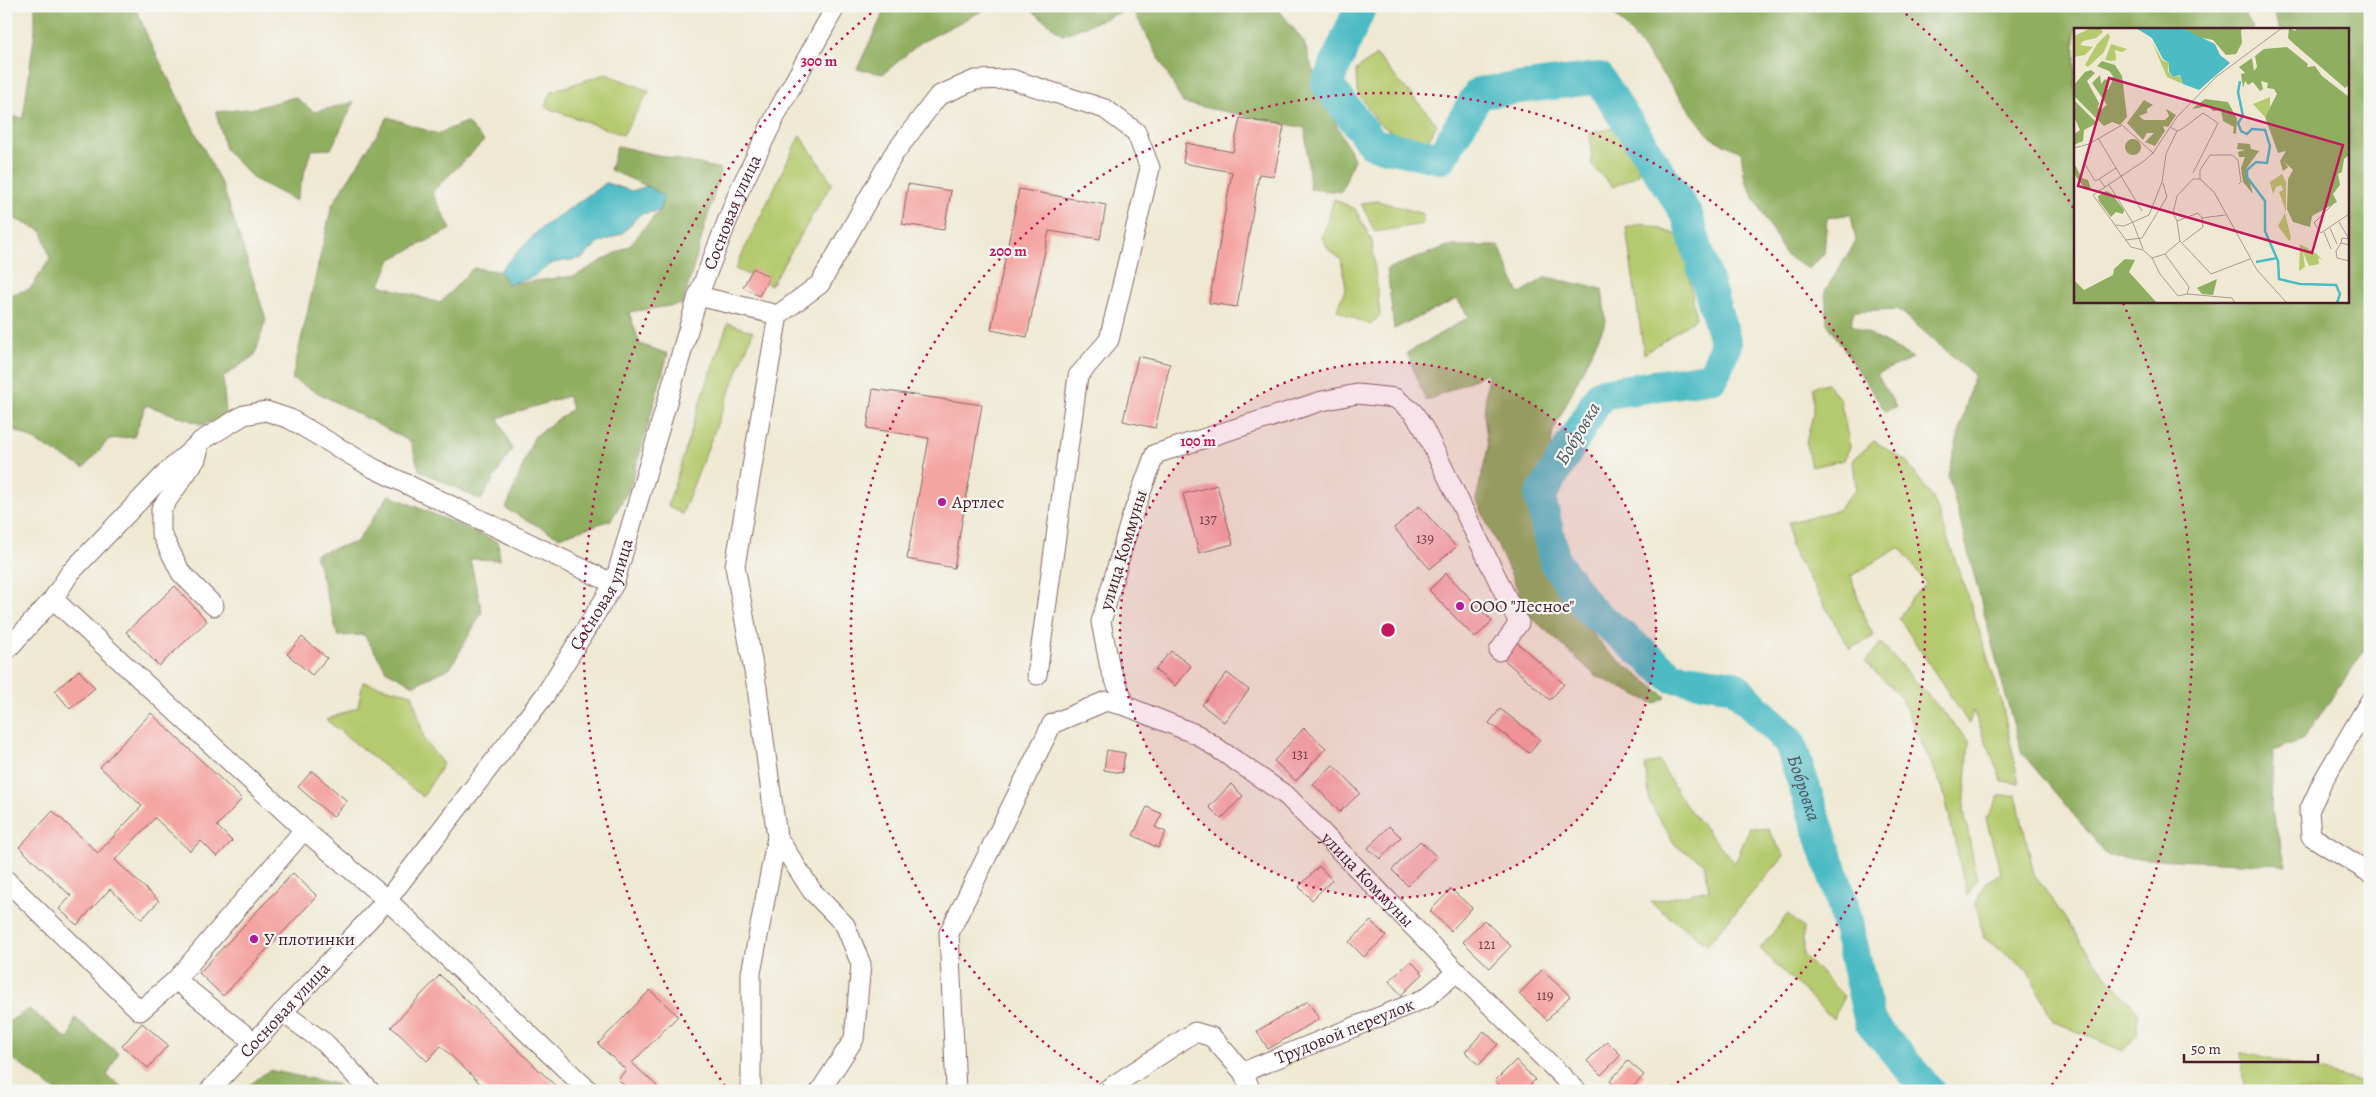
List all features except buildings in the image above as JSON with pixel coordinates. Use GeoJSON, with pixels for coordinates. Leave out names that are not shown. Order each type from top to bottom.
{"type":"FeatureCollection","features":[{"type":"Feature","properties":{"kind":"street","name":"Сосновая улица"},"geometry":{"type":"LineString","coordinates":[[209,1091],[387,900],[546,694],[614,584],[698,296],[739,191],[780,107],[836,6]]}},
{"type":"Feature","properties":{"kind":"street"},"geometry":{"type":"LineString","coordinates":[[751,1091],[751,973],[777,837],[757,688],[735,566],[778,315],[820,284],[894,155],[938,96],[975,80],[1011,79],[1105,109],[1136,132],[1150,168],[1109,340],[1078,376],[1037,675]]}},
{"type":"Feature","properties":{"kind":"street"},"geometry":{"type":"LineString","coordinates":[[698,296],[778,315]]}},
{"type":"Feature","properties":{"kind":"street","name":"улица Коммуны"},"geometry":{"type":"LineString","coordinates":[[1499,650],[1519,623],[1424,429],[1413,412],[1395,398],[1357,394],[1322,401],[1155,454],[1131,519],[1101,622],[1110,668],[1126,706],[1198,735],[1288,796],[1457,972],[1577,1091]]}},
{"type":"Feature","properties":{"kind":"street"},"geometry":{"type":"LineString","coordinates":[[6,652],[53,599],[70,573],[164,475],[201,441],[244,415],[266,411],[290,419],[373,468],[614,584]]}},
{"type":"Feature","properties":{"kind":"street"},"geometry":{"type":"LineString","coordinates":[[201,441],[196,459],[161,510],[161,533],[181,573],[214,606]]}},
{"type":"Feature","properties":{"kind":"street"},"geometry":{"type":"LineString","coordinates":[[53,599],[304,830],[387,900],[589,1091]]}},
{"type":"Feature","properties":{"kind":"street"},"geometry":{"type":"LineString","coordinates":[[2370,701],[2324,779],[2309,811],[2311,836],[2370,873]]}},
{"type":"Feature","properties":{"kind":"street"},"geometry":{"type":"LineString","coordinates":[[956,1091],[949,933],[1052,724],[1106,702],[1126,706]]}},
{"type":"Feature","properties":{"kind":"street"},"geometry":{"type":"LineString","coordinates":[[6,880],[140,1011],[176,980],[304,830]]}},
{"type":"Feature","properties":{"kind":"street"},"geometry":{"type":"LineString","coordinates":[[777,837],[812,891],[845,925],[861,964],[854,1039],[820,1091]]}},
{"type":"Feature","properties":{"kind":"street","name":"Трудовой переулок"},"geometry":{"type":"LineString","coordinates":[[1243,1072],[1426,998],[1457,972]]}},
{"type":"Feature","properties":{"kind":"street"},"geometry":{"type":"LineString","coordinates":[[176,980],[254,1042]]}},
{"type":"Feature","properties":{"kind":"street"},"geometry":{"type":"LineString","coordinates":[[282,1012],[325,1043],[370,1091]]}},
{"type":"Feature","properties":{"kind":"street"},"geometry":{"type":"LineString","coordinates":[[1105,1091],[1196,1032],[1212,1037],[1243,1072],[1251,1091]]}},
{"type":"Feature","properties":{"kind":"green space"},"geometry":{"type":"Polygon","coordinates":[[[35,6],[135,6],[148,38],[223,187],[266,319],[255,355],[223,377],[226,415],[203,425],[146,405],[134,437],[109,439],[84,468],[6,425],[6,296],[30,289],[50,259],[42,231],[6,215],[6,116],[23,118],[35,30],[35,6]]]}},
{"type":"Feature","properties":{"kind":"green space"},"geometry":{"type":"Polygon","coordinates":[[[915,6],[991,6],[920,43],[883,74],[857,69],[885,10],[915,6]]]}},
{"type":"Feature","properties":{"kind":"green space"},"geometry":{"type":"Polygon","coordinates":[[[1026,6],[1276,6],[1304,42],[1319,90],[1354,159],[1341,192],[1310,189],[1305,128],[1183,103],[1132,8],[1063,35],[1026,6]]]}},
{"type":"Feature","properties":{"kind":"green space"},"geometry":{"type":"Polygon","coordinates":[[[1610,6],[2240,6],[2253,28],[2074,28],[2074,302],[2348,302],[2348,28],[2279,28],[2271,6],[2370,6],[2370,642],[2304,739],[2273,751],[2271,809],[2286,865],[2109,857],[2022,753],[1948,475],[1974,375],[1898,309],[1854,311],[1851,324],[1913,358],[1877,374],[1896,407],[1885,411],[1827,323],[1825,291],[1856,241],[1851,214],[1827,218],[1824,254],[1809,269],[1786,256],[1745,181],[1741,152],[1711,138],[1632,34],[1612,12],[1610,6]]]}},
{"type":"Feature","properties":{"kind":"green space"},"geometry":{"type":"Polygon","coordinates":[[[1376,55],[1437,124],[1428,141],[1405,140],[1378,123],[1357,91],[1356,70],[1376,55]]]}},
{"type":"Feature","properties":{"kind":"green space"},"geometry":{"type":"Polygon","coordinates":[[[606,74],[649,91],[623,135],[545,107],[552,91],[606,74]]]}},
{"type":"Feature","properties":{"kind":"green space"},"geometry":{"type":"Polygon","coordinates":[[[295,97],[314,112],[354,102],[331,149],[311,150],[296,201],[254,179],[225,149],[216,112],[255,108],[295,97]]]}},
{"type":"Feature","properties":{"kind":"green space"},"geometry":{"type":"Polygon","coordinates":[[[388,117],[437,134],[466,122],[484,141],[432,192],[451,229],[391,259],[380,285],[440,303],[473,268],[499,271],[508,284],[575,276],[630,245],[659,211],[664,196],[647,186],[610,170],[617,146],[721,169],[683,304],[629,312],[640,344],[668,354],[630,488],[611,520],[559,537],[506,509],[534,437],[572,409],[568,396],[498,418],[512,449],[481,500],[419,470],[411,442],[292,379],[332,205],[388,117]]]}},
{"type":"Feature","properties":{"kind":"green space"},"geometry":{"type":"Polygon","coordinates":[[[1620,127],[1637,151],[1639,174],[1613,187],[1592,166],[1590,133],[1620,127]]]}},
{"type":"Feature","properties":{"kind":"green space"},"geometry":{"type":"Polygon","coordinates":[[[800,135],[832,183],[771,285],[735,269],[800,135]]]}},
{"type":"Feature","properties":{"kind":"green space"},"geometry":{"type":"Polygon","coordinates":[[[1334,199],[1355,209],[1372,241],[1380,315],[1371,325],[1337,310],[1346,287],[1341,259],[1329,250],[1322,238],[1334,199]]]}},
{"type":"Feature","properties":{"kind":"green space"},"geometry":{"type":"Polygon","coordinates":[[[1378,201],[1423,214],[1423,224],[1375,232],[1361,203],[1378,201]]]}},
{"type":"Feature","properties":{"kind":"green space"},"geometry":{"type":"Polygon","coordinates":[[[1643,223],[1683,237],[1696,318],[1644,354],[1626,228],[1643,223]]]}},
{"type":"Feature","properties":{"kind":"green space"},"geometry":{"type":"Polygon","coordinates":[[[1448,246],[1499,246],[1519,294],[1546,277],[1602,289],[1606,322],[1553,431],[1549,461],[1526,494],[1545,557],[1570,607],[1608,652],[1666,697],[1655,704],[1595,675],[1530,616],[1476,499],[1488,448],[1484,414],[1488,373],[1426,401],[1407,353],[1469,317],[1457,299],[1394,329],[1387,269],[1448,246]]]}},
{"type":"Feature","properties":{"kind":"green space"},"geometry":{"type":"Polygon","coordinates":[[[728,323],[753,332],[682,514],[668,506],[700,402],[728,323]]]}},
{"type":"Feature","properties":{"kind":"green space"},"geometry":{"type":"Polygon","coordinates":[[[1827,383],[1840,399],[1850,447],[1844,460],[1811,467],[1806,443],[1813,414],[1813,387],[1827,383]]]}},
{"type":"Feature","properties":{"kind":"green space"},"geometry":{"type":"Polygon","coordinates":[[[1874,441],[1907,462],[1934,500],[1973,611],[2002,703],[2019,784],[2002,781],[1973,710],[1969,724],[1899,618],[1913,596],[1926,584],[1900,547],[1851,576],[1864,617],[1874,636],[1850,649],[1790,546],[1789,522],[1838,510],[1856,488],[1853,460],[1874,441]]]}},
{"type":"Feature","properties":{"kind":"green space"},"geometry":{"type":"Polygon","coordinates":[[[389,495],[498,542],[500,560],[470,559],[482,612],[451,667],[414,685],[387,671],[364,635],[338,636],[315,554],[356,542],[389,495]]]}},
{"type":"Feature","properties":{"kind":"green space"},"geometry":{"type":"Polygon","coordinates":[[[1881,643],[1969,741],[1964,811],[1977,879],[1967,896],[1943,789],[1900,696],[1865,662],[1881,643]]]}},
{"type":"Feature","properties":{"kind":"green space"},"geometry":{"type":"Polygon","coordinates":[[[363,682],[412,694],[425,741],[443,764],[423,797],[326,720],[358,707],[363,682]]]}},
{"type":"Feature","properties":{"kind":"green space"},"geometry":{"type":"Polygon","coordinates":[[[1659,761],[1686,806],[1735,863],[1750,827],[1768,829],[1784,856],[1707,945],[1650,902],[1709,890],[1704,863],[1675,845],[1650,803],[1645,765],[1659,761]]]}},
{"type":"Feature","properties":{"kind":"green space"},"geometry":{"type":"Polygon","coordinates":[[[2016,795],[2034,874],[2096,963],[2138,1012],[2137,1035],[2123,1051],[2053,1021],[2027,969],[1984,938],[1976,904],[1986,882],[2001,873],[1986,819],[1999,796],[2016,795]]]}},
{"type":"Feature","properties":{"kind":"green space"},"geometry":{"type":"Polygon","coordinates":[[[1788,914],[1803,928],[1803,955],[1844,996],[1833,1019],[1760,949],[1788,914]]]}},
{"type":"Feature","properties":{"kind":"green space"},"geometry":{"type":"Polygon","coordinates":[[[6,995],[8,1022],[29,1009],[69,1040],[75,1018],[118,1053],[107,1076],[128,1091],[56,1091],[6,1054],[6,995]]]}},
{"type":"Feature","properties":{"kind":"green space"},"geometry":{"type":"Polygon","coordinates":[[[2241,1051],[2358,1081],[2370,1088],[2370,1091],[2244,1091],[2241,1051]]]}},
{"type":"Feature","properties":{"kind":"green space"},"geometry":{"type":"Polygon","coordinates":[[[269,1070],[336,1084],[345,1091],[242,1091],[269,1070]]]}},
{"type":"Feature","properties":{"kind":"water"},"geometry":{"type":"Polygon","coordinates":[[[606,183],[632,191],[647,186],[664,196],[659,211],[640,214],[623,233],[597,244],[583,258],[553,263],[531,278],[508,284],[499,271],[541,228],[606,183]]]}},
{"type":"Feature","properties":{"kind":"waterway","name":"Бобровка"},"geometry":{"type":"LineString","coordinates":[[1361,6],[1327,84],[1373,144],[1441,158],[1479,93],[1599,78],[1687,215],[1726,344],[1713,377],[1601,394],[1540,497],[1555,562],[1589,609],[1672,677],[1734,686],[1790,743],[1842,901],[1870,1022],[1929,1091]]}},
{"type":"Feature","properties":{"kind":"place","name":"Артлес"},"geometry":{"type":"Point","coordinates":[942,502]}},
{"type":"Feature","properties":{"kind":"place","name":"ООО \"Лесное\""},"geometry":{"type":"Point","coordinates":[1460,606]}},
{"type":"Feature","properties":{"kind":"place","name":"У плотинки"},"geometry":{"type":"Point","coordinates":[254,939]}}]}
